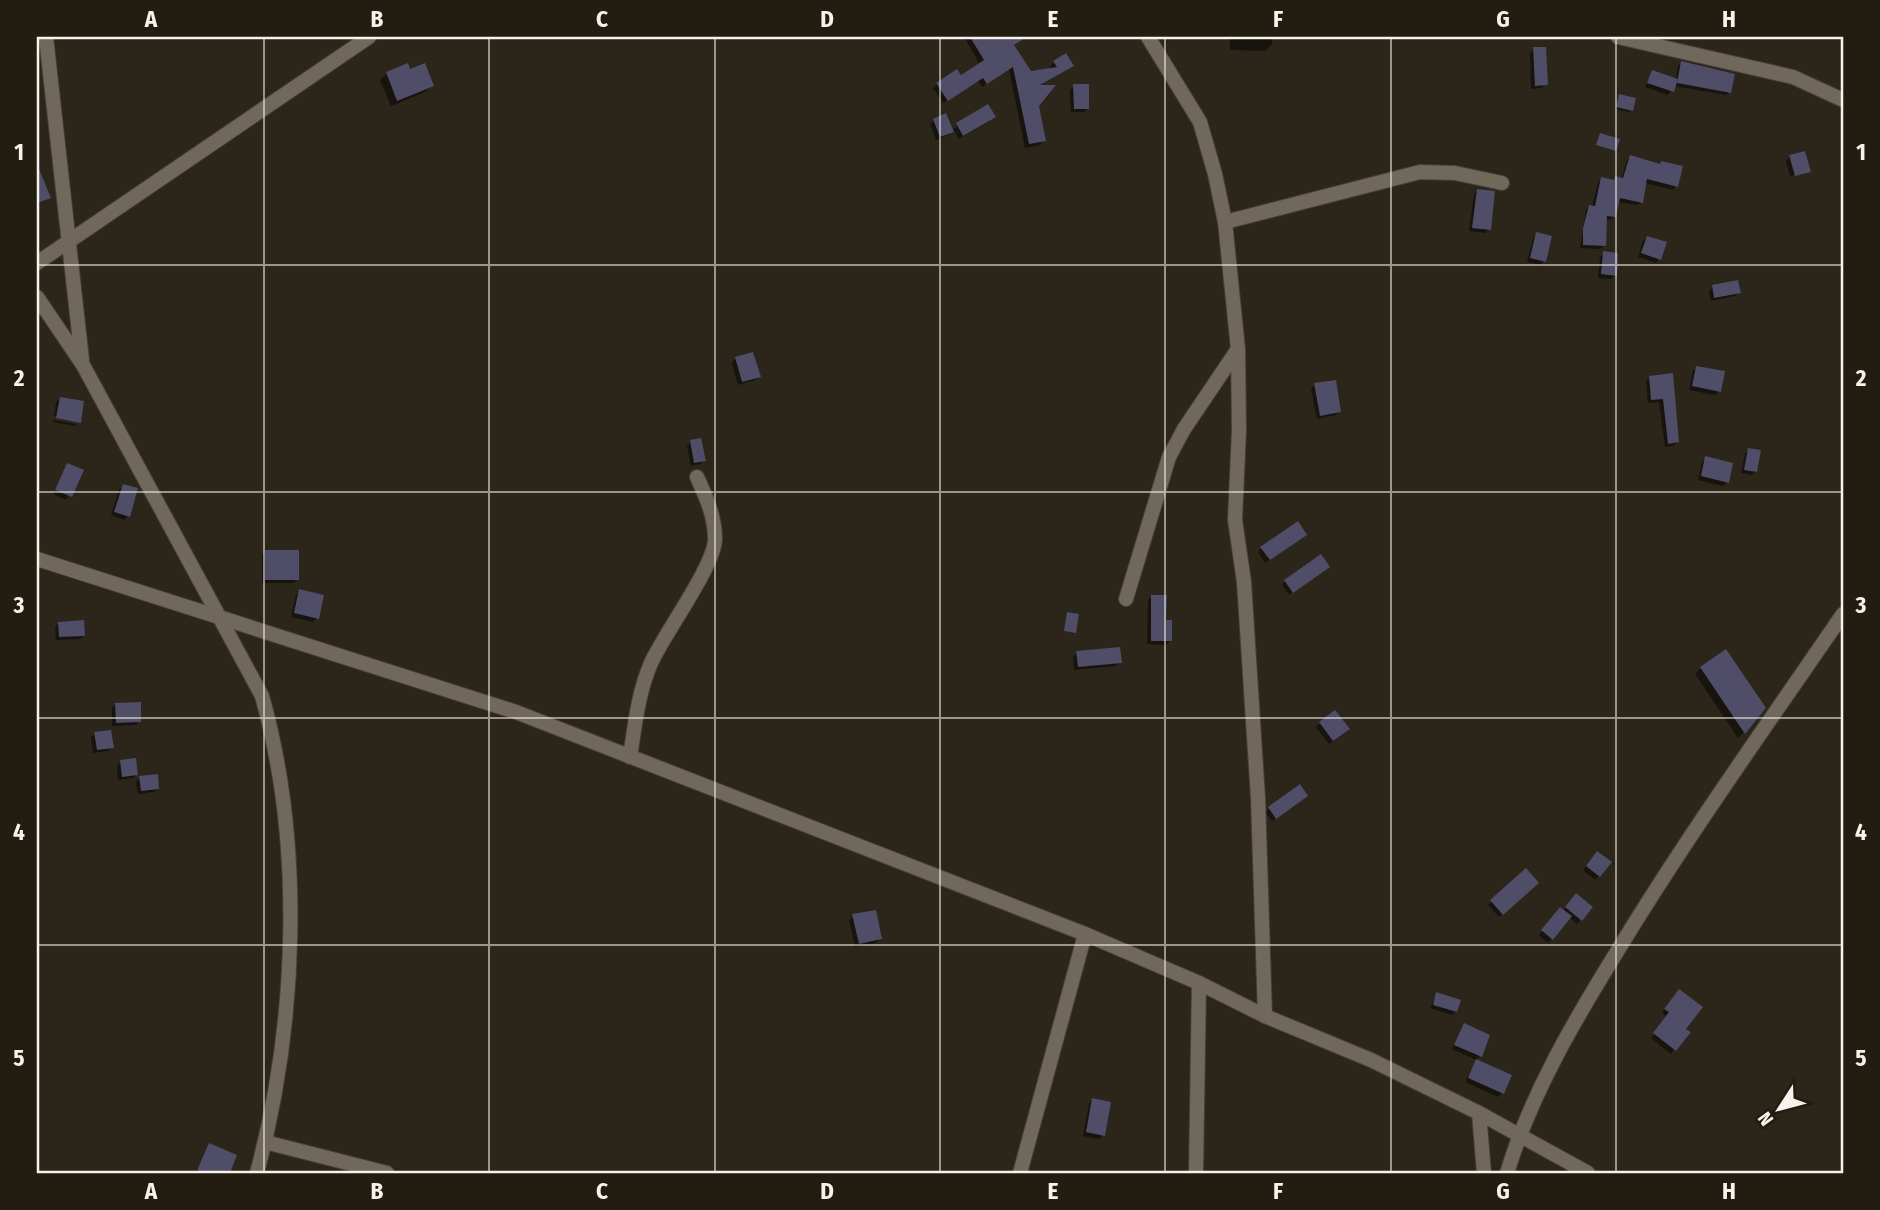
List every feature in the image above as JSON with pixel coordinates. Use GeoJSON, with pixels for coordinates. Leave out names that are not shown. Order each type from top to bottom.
{"type":"FeatureCollection","features":[{"type":"Feature","properties":{"kind":"street"},"geometry":{"type":"LineString","coordinates":[[46,37],[83,365]]}},
{"type":"Feature","properties":{"kind":"street"},"geometry":{"type":"LineString","coordinates":[[37,263],[369,37]]}},
{"type":"Feature","properties":{"kind":"street"},"geometry":{"type":"LineString","coordinates":[[1148,37],[1200,122],[1225,222],[1238,349],[1235,520],[1244,582],[1258,798],[1265,1016]]}},
{"type":"Feature","properties":{"kind":"street"},"geometry":{"type":"LineString","coordinates":[[1618,37],[1793,77],[1843,100]]}},
{"type":"Feature","properties":{"kind":"street"},"geometry":{"type":"LineString","coordinates":[[1225,222],[1420,172],[1455,173],[1502,183]]}},
{"type":"Feature","properties":{"kind":"street"},"geometry":{"type":"LineString","coordinates":[[37,297],[83,365],[217,618],[262,696],[275,743],[288,857],[289,973],[285,1020],[265,1142],[257,1173]]}},
{"type":"Feature","properties":{"kind":"street"},"geometry":{"type":"LineString","coordinates":[[1126,599],[1169,457],[1184,429],[1238,349]]}},
{"type":"Feature","properties":{"kind":"street"},"geometry":{"type":"LineString","coordinates":[[630,757],[640,690],[652,661],[707,564],[715,542],[712,511],[697,477]]}},
{"type":"Feature","properties":{"kind":"street"},"geometry":{"type":"LineString","coordinates":[[37,559],[516,712],[1085,934],[1265,1016],[1371,1060],[1479,1113],[1588,1173]]}},
{"type":"Feature","properties":{"kind":"street"},"geometry":{"type":"LineString","coordinates":[[1507,1173],[1518,1135],[1575,1020],[1650,896],[1843,614]]}},
{"type":"Feature","properties":{"kind":"street"},"geometry":{"type":"LineString","coordinates":[[1020,1173],[1085,934]]}},
{"type":"Feature","properties":{"kind":"street"},"geometry":{"type":"LineString","coordinates":[[1196,1173],[1199,984]]}},
{"type":"Feature","properties":{"kind":"street"},"geometry":{"type":"LineString","coordinates":[[1479,1113],[1484,1173]]}},
{"type":"Feature","properties":{"kind":"street"},"geometry":{"type":"LineString","coordinates":[[265,1142],[387,1173]]}},
{"type":"Feature","properties":{"kind":"building"},"geometry":{"type":"Polygon","coordinates":[[[970,37],[1027,37],[1014,45],[1031,71],[1057,67],[1053,61],[1066,53],[1074,66],[1040,85],[1056,85],[1039,106],[1046,141],[1029,144],[1013,67],[987,84],[983,78],[948,101],[936,83],[957,69],[961,75],[984,60],[970,37]]]}},
{"type":"Feature","properties":{"kind":"building"},"geometry":{"type":"Polygon","coordinates":[[[1533,47],[1546,47],[1548,85],[1535,86],[1533,47]]]}},
{"type":"Feature","properties":{"kind":"building"},"geometry":{"type":"Polygon","coordinates":[[[1681,61],[1735,74],[1731,93],[1677,83],[1681,61]]]}},
{"type":"Feature","properties":{"kind":"building"},"geometry":{"type":"Polygon","coordinates":[[[408,63],[410,69],[425,63],[434,86],[397,101],[386,72],[408,63]]]}},
{"type":"Feature","properties":{"kind":"building"},"geometry":{"type":"Polygon","coordinates":[[[1652,70],[1678,79],[1674,92],[1647,83],[1652,70]]]}},
{"type":"Feature","properties":{"kind":"building"},"geometry":{"type":"Polygon","coordinates":[[[1073,84],[1089,84],[1089,109],[1074,109],[1073,84]]]}},
{"type":"Feature","properties":{"kind":"building"},"geometry":{"type":"Polygon","coordinates":[[[1619,94],[1636,98],[1633,111],[1616,107],[1619,94]]]}},
{"type":"Feature","properties":{"kind":"building"},"geometry":{"type":"Polygon","coordinates":[[[988,104],[996,117],[963,136],[956,123],[988,104]]]}},
{"type":"Feature","properties":{"kind":"building"},"geometry":{"type":"Polygon","coordinates":[[[946,113],[954,132],[940,137],[933,119],[946,113]]]}},
{"type":"Feature","properties":{"kind":"building"},"geometry":{"type":"Polygon","coordinates":[[[1600,133],[1620,139],[1616,151],[1596,145],[1600,133]]]}},
{"type":"Feature","properties":{"kind":"building"},"geometry":{"type":"Polygon","coordinates":[[[1805,151],[1811,172],[1795,176],[1789,155],[1805,151]]]}},
{"type":"Feature","properties":{"kind":"building"},"geometry":{"type":"Polygon","coordinates":[[[1630,155],[1660,164],[1661,161],[1683,166],[1678,187],[1647,179],[1643,203],[1620,198],[1616,217],[1607,216],[1606,246],[1583,245],[1583,228],[1589,205],[1595,206],[1601,177],[1614,180],[1615,176],[1623,178],[1630,155]]]}},
{"type":"Feature","properties":{"kind":"building"},"geometry":{"type":"Polygon","coordinates":[[[37,164],[51,198],[37,203],[37,164]]]}},
{"type":"Feature","properties":{"kind":"building"},"geometry":{"type":"Polygon","coordinates":[[[1477,189],[1495,191],[1491,230],[1472,228],[1477,189]]]}},
{"type":"Feature","properties":{"kind":"building"},"geometry":{"type":"Polygon","coordinates":[[[1536,232],[1552,236],[1546,262],[1530,258],[1536,232]]]}},
{"type":"Feature","properties":{"kind":"building"},"geometry":{"type":"Polygon","coordinates":[[[1647,236],[1667,242],[1661,260],[1641,253],[1647,236]]]}},
{"type":"Feature","properties":{"kind":"building"},"geometry":{"type":"Polygon","coordinates":[[[1603,251],[1618,253],[1617,276],[1601,274],[1603,251]]]}},
{"type":"Feature","properties":{"kind":"building"},"geometry":{"type":"Polygon","coordinates":[[[1738,280],[1741,293],[1714,298],[1712,285],[1738,280]]]}},
{"type":"Feature","properties":{"kind":"building"},"geometry":{"type":"Polygon","coordinates":[[[753,352],[761,377],[742,382],[735,357],[753,352]]]}},
{"type":"Feature","properties":{"kind":"building"},"geometry":{"type":"Polygon","coordinates":[[[1696,366],[1725,371],[1721,392],[1692,386],[1696,366]]]}},
{"type":"Feature","properties":{"kind":"building"},"geometry":{"type":"Polygon","coordinates":[[[1673,373],[1679,442],[1668,444],[1663,399],[1651,400],[1649,376],[1673,373]]]}},
{"type":"Feature","properties":{"kind":"building"},"geometry":{"type":"Polygon","coordinates":[[[1336,380],[1341,412],[1320,416],[1314,383],[1336,380]]]}},
{"type":"Feature","properties":{"kind":"building"},"geometry":{"type":"Polygon","coordinates":[[[60,397],[84,401],[81,423],[56,418],[60,397]]]}},
{"type":"Feature","properties":{"kind":"building"},"geometry":{"type":"Polygon","coordinates":[[[701,438],[706,461],[694,463],[690,440],[701,438]]]}},
{"type":"Feature","properties":{"kind":"building"},"geometry":{"type":"Polygon","coordinates":[[[1748,448],[1761,450],[1757,472],[1744,470],[1748,448]]]}},
{"type":"Feature","properties":{"kind":"building"},"geometry":{"type":"Polygon","coordinates":[[[1705,456],[1733,463],[1729,483],[1701,476],[1705,456]]]}},
{"type":"Feature","properties":{"kind":"building"},"geometry":{"type":"Polygon","coordinates":[[[67,463],[84,470],[72,497],[55,490],[67,463]]]}},
{"type":"Feature","properties":{"kind":"building"},"geometry":{"type":"Polygon","coordinates":[[[123,484],[138,488],[130,517],[114,512],[123,484]]]}},
{"type":"Feature","properties":{"kind":"building"},"geometry":{"type":"Polygon","coordinates":[[[1298,521],[1307,535],[1270,560],[1260,547],[1298,521]]]}},
{"type":"Feature","properties":{"kind":"building"},"geometry":{"type":"Polygon","coordinates":[[[265,550],[299,550],[299,580],[265,580],[265,550]]]}},
{"type":"Feature","properties":{"kind":"building"},"geometry":{"type":"Polygon","coordinates":[[[1321,554],[1330,567],[1293,593],[1284,580],[1321,554]]]}},
{"type":"Feature","properties":{"kind":"building"},"geometry":{"type":"Polygon","coordinates":[[[299,589],[324,595],[319,619],[294,613],[299,589]]]}},
{"type":"Feature","properties":{"kind":"building"},"geometry":{"type":"Polygon","coordinates":[[[1151,595],[1167,595],[1166,620],[1172,620],[1172,641],[1151,641],[1151,595]]]}},
{"type":"Feature","properties":{"kind":"building"},"geometry":{"type":"Polygon","coordinates":[[[1067,612],[1079,614],[1076,633],[1064,631],[1067,612]]]}},
{"type":"Feature","properties":{"kind":"building"},"geometry":{"type":"Polygon","coordinates":[[[84,620],[85,636],[59,637],[58,622],[84,620]]]}},
{"type":"Feature","properties":{"kind":"building"},"geometry":{"type":"Polygon","coordinates":[[[1120,647],[1122,663],[1078,667],[1076,651],[1120,647]]]}},
{"type":"Feature","properties":{"kind":"building"},"geometry":{"type":"Polygon","coordinates":[[[1726,649],[1766,708],[1745,734],[1700,667],[1726,649]]]}},
{"type":"Feature","properties":{"kind":"building"},"geometry":{"type":"Polygon","coordinates":[[[141,702],[141,722],[116,723],[115,703],[141,702]]]}},
{"type":"Feature","properties":{"kind":"building"},"geometry":{"type":"Polygon","coordinates":[[[1335,710],[1350,729],[1333,741],[1319,722],[1335,710]]]}},
{"type":"Feature","properties":{"kind":"building"},"geometry":{"type":"Polygon","coordinates":[[[111,730],[114,748],[97,750],[94,732],[111,730]]]}},
{"type":"Feature","properties":{"kind":"building"},"geometry":{"type":"Polygon","coordinates":[[[136,758],[138,775],[122,777],[120,760],[136,758]]]}},
{"type":"Feature","properties":{"kind":"building"},"geometry":{"type":"Polygon","coordinates":[[[158,774],[159,789],[141,791],[139,776],[158,774]]]}},
{"type":"Feature","properties":{"kind":"building"},"geometry":{"type":"Polygon","coordinates":[[[1300,784],[1308,796],[1276,819],[1268,807],[1300,784]]]}},
{"type":"Feature","properties":{"kind":"building"},"geometry":{"type":"Polygon","coordinates":[[[1597,851],[1612,862],[1600,877],[1586,866],[1597,851]]]}},
{"type":"Feature","properties":{"kind":"building"},"geometry":{"type":"Polygon","coordinates":[[[1526,868],[1539,883],[1503,915],[1490,900],[1526,868]]]}},
{"type":"Feature","properties":{"kind":"building"},"geometry":{"type":"Polygon","coordinates":[[[1576,893],[1593,907],[1582,921],[1565,907],[1576,893]]]}},
{"type":"Feature","properties":{"kind":"building"},"geometry":{"type":"Polygon","coordinates":[[[1560,907],[1572,916],[1553,940],[1541,930],[1560,907]]]}},
{"type":"Feature","properties":{"kind":"building"},"geometry":{"type":"Polygon","coordinates":[[[876,910],[882,939],[859,944],[852,914],[876,910]]]}},
{"type":"Feature","properties":{"kind":"building"},"geometry":{"type":"Polygon","coordinates":[[[1679,989],[1703,1007],[1686,1029],[1691,1032],[1676,1051],[1653,1033],[1669,1012],[1664,1009],[1679,989]]]}},
{"type":"Feature","properties":{"kind":"building"},"geometry":{"type":"Polygon","coordinates":[[[1436,992],[1461,1000],[1457,1012],[1433,1005],[1436,992]]]}},
{"type":"Feature","properties":{"kind":"building"},"geometry":{"type":"Polygon","coordinates":[[[1464,1023],[1490,1035],[1482,1057],[1454,1045],[1464,1023]]]}},
{"type":"Feature","properties":{"kind":"building"},"geometry":{"type":"Polygon","coordinates":[[[1476,1059],[1512,1075],[1504,1094],[1468,1078],[1476,1059]]]}},
{"type":"Feature","properties":{"kind":"building"},"geometry":{"type":"Polygon","coordinates":[[[1092,1098],[1111,1102],[1105,1136],[1086,1132],[1092,1098]]]}},
{"type":"Feature","properties":{"kind":"building"},"geometry":{"type":"Polygon","coordinates":[[[209,1143],[237,1155],[230,1173],[204,1173],[197,1170],[209,1143]]]}}]}
